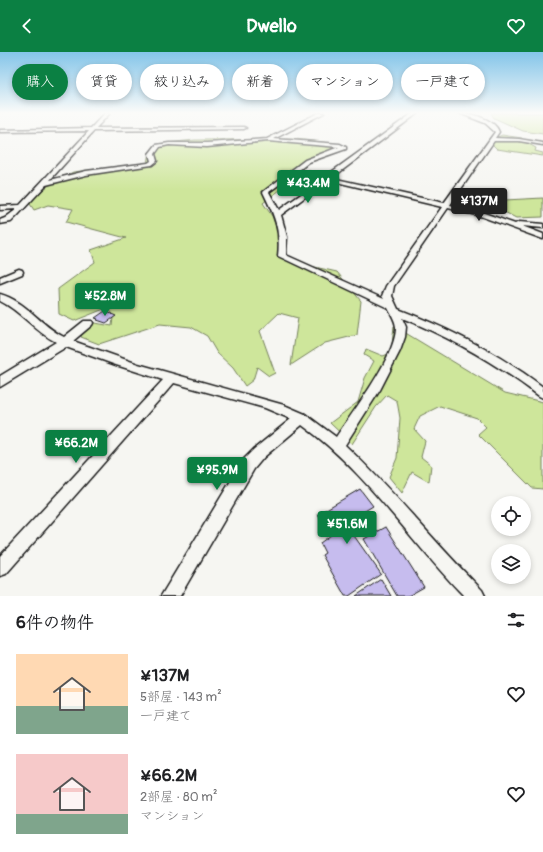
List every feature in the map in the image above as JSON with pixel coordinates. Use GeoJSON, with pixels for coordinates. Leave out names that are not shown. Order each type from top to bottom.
{"type":"FeatureCollection","features":[{"type":"Feature","properties":{"kind":"street"},"geometry":{"type":"LineString","coordinates":[[0,222],[8,220],[23,207],[86,138]]}},
{"type":"Feature","properties":{"kind":"street"},"geometry":{"type":"LineString","coordinates":[[277,215],[382,138]]}},
{"type":"Feature","properties":{"kind":"street"},"geometry":{"type":"LineString","coordinates":[[337,446],[392,358],[401,328],[387,296],[390,286],[492,139],[519,140],[543,144]]}},
{"type":"Feature","properties":{"kind":"street"},"geometry":{"type":"LineString","coordinates":[[46,183],[86,173],[150,164],[154,161],[152,154],[154,149],[163,145],[214,144],[268,140],[332,144],[344,148],[307,161],[266,192],[277,215],[285,238],[282,256],[392,309],[464,341],[524,378],[543,393]]}},
{"type":"Feature","properties":{"kind":"street"},"geometry":{"type":"LineString","coordinates":[[295,171],[448,204],[488,215],[543,237]]}},
{"type":"Feature","properties":{"kind":"street"},"geometry":{"type":"LineString","coordinates":[[0,208],[23,207]]}},
{"type":"Feature","properties":{"kind":"street"},"geometry":{"type":"LineString","coordinates":[[515,225],[522,224],[543,226]]}},
{"type":"Feature","properties":{"kind":"street"},"geometry":{"type":"LineString","coordinates":[[0,280],[19,272]]}},
{"type":"Feature","properties":{"kind":"street"},"geometry":{"type":"LineString","coordinates":[[0,297],[18,306],[52,337],[96,355],[171,378],[281,408],[301,418],[337,446],[362,471],[427,547],[474,596]]}},
{"type":"Feature","properties":{"kind":"street"},"geometry":{"type":"LineString","coordinates":[[0,382],[65,342],[88,323]]}},
{"type":"Feature","properties":{"kind":"street"},"geometry":{"type":"LineString","coordinates":[[0,568],[171,378]]}},
{"type":"Feature","properties":{"kind":"street"},"geometry":{"type":"LineString","coordinates":[[170,596],[249,464],[259,453],[301,418]]}},
{"type":"Feature","properties":{"kind":"green space"},"geometry":{"type":"Polygon","coordinates":[[[495,138],[522,138],[525,142],[536,148],[535,151],[543,153],[543,156],[497,149],[489,141],[495,138]]]}},
{"type":"Feature","properties":{"kind":"green space"},"geometry":{"type":"Polygon","coordinates":[[[295,139],[323,142],[340,147],[311,158],[296,177],[263,203],[272,216],[288,261],[337,272],[361,301],[357,335],[325,343],[291,365],[298,318],[279,313],[260,331],[275,373],[269,376],[257,367],[253,380],[245,386],[233,368],[217,353],[207,336],[191,327],[160,324],[99,344],[81,337],[84,321],[112,326],[113,317],[109,307],[74,321],[59,314],[58,289],[95,262],[91,250],[126,238],[66,222],[73,209],[48,205],[34,210],[28,201],[52,183],[73,172],[147,163],[149,152],[165,143],[195,140],[295,139]]]}},
{"type":"Feature","properties":{"kind":"green space"},"geometry":{"type":"Polygon","coordinates":[[[543,198],[543,217],[516,218],[491,205],[505,200],[543,198]]]}},
{"type":"Feature","properties":{"kind":"green space"},"geometry":{"type":"Polygon","coordinates":[[[394,326],[505,393],[543,402],[543,489],[532,488],[478,434],[486,427],[477,418],[440,406],[420,416],[414,429],[425,441],[421,457],[431,465],[429,482],[412,472],[402,493],[389,477],[397,458],[400,418],[397,401],[387,395],[376,407],[352,444],[330,423],[358,402],[365,378],[374,361],[364,355],[366,349],[383,356],[391,353],[394,326]]]}},
{"type":"Feature","properties":{"kind":"building"},"geometry":{"type":"Polygon","coordinates":[[[105,311],[116,316],[106,323],[95,318],[105,311]]]}},
{"type":"Feature","properties":{"kind":"building"},"geometry":{"type":"Polygon","coordinates":[[[360,489],[373,506],[345,523],[381,574],[349,596],[345,596],[322,555],[325,553],[320,543],[331,535],[318,514],[360,489]]]}},
{"type":"Feature","properties":{"kind":"building"},"geometry":{"type":"Polygon","coordinates":[[[386,527],[424,587],[408,596],[397,596],[364,539],[386,527]]]}},
{"type":"Feature","properties":{"kind":"building"},"geometry":{"type":"Polygon","coordinates":[[[381,579],[391,596],[356,596],[381,579]]]}}]}
